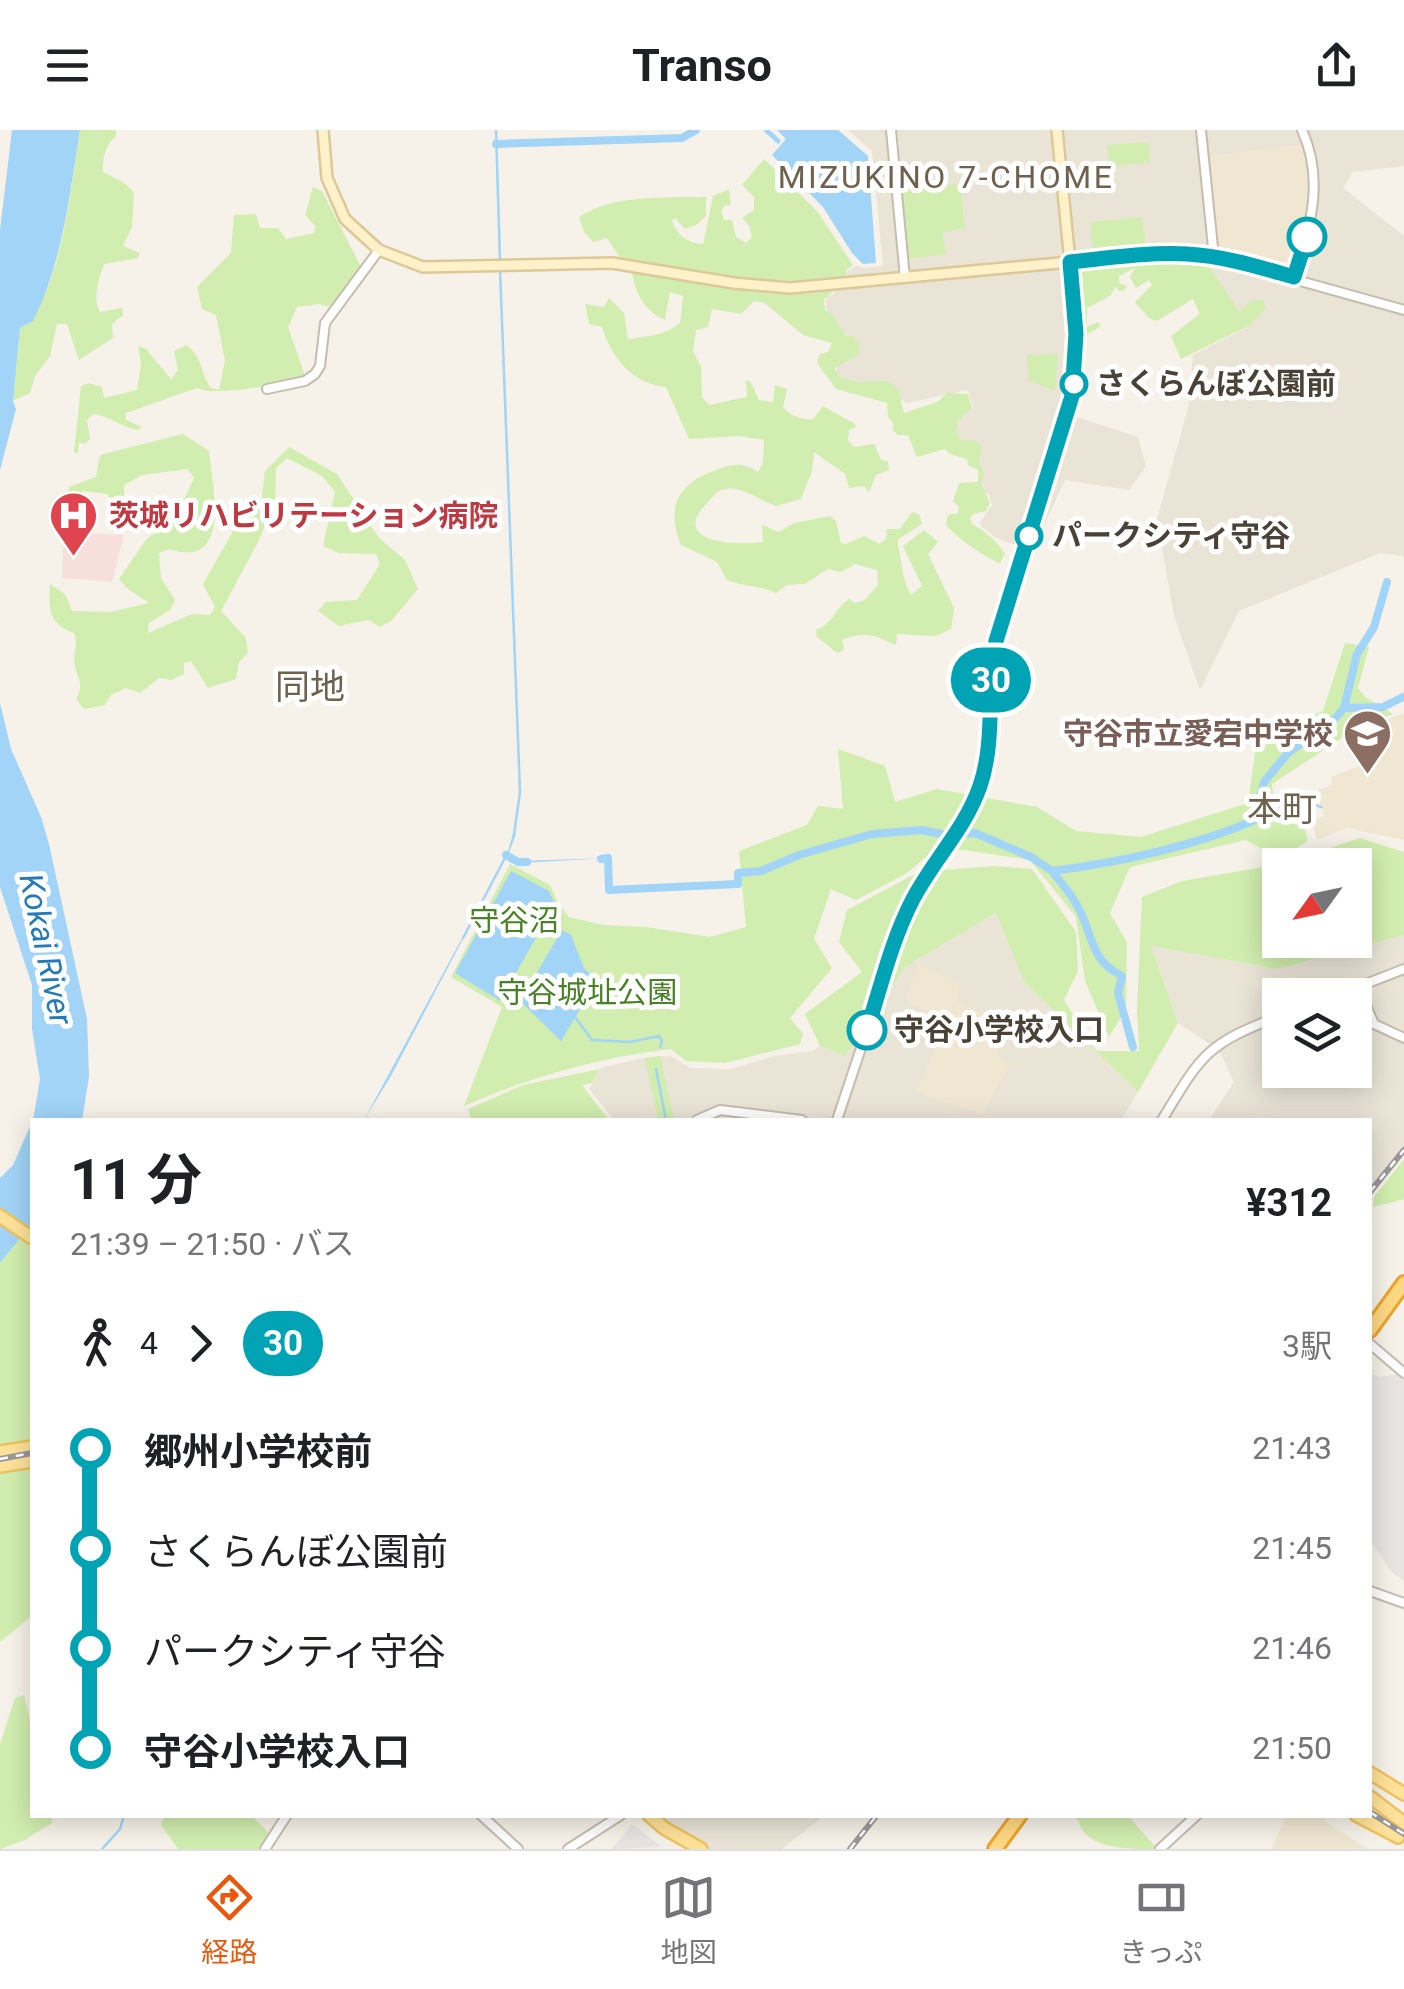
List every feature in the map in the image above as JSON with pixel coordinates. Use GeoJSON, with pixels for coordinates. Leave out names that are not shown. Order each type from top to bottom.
{"type":"FeatureCollection","features":[{"type":"Feature","properties":{"kind":"highway"},"geometry":{"type":"LineString","coordinates":[[1372,1327],[1404,1283]]}},
{"type":"Feature","properties":{"kind":"highway"},"geometry":{"type":"LineString","coordinates":[[1372,1339],[1404,1294]]}},
{"type":"Feature","properties":{"kind":"highway"},"geometry":{"type":"LineString","coordinates":[[995,1849],[1021,1818]]}},
{"type":"Feature","properties":{"kind":"highway"},"geometry":{"type":"LineString","coordinates":[[1003,1849],[1022,1818]]}},
{"type":"Feature","properties":{"kind":"main road"},"geometry":{"type":"LineString","coordinates":[[323,130],[327,178],[336,204],[356,232],[379,250],[414,265],[626,265],[773,287],[1070,262],[1057,130]]}},
{"type":"Feature","properties":{"kind":"main road"},"geometry":{"type":"LineString","coordinates":[[0,1216],[30,1237]]}},
{"type":"Feature","properties":{"kind":"main road"},"geometry":{"type":"LineString","coordinates":[[0,1452],[30,1447]]}},
{"type":"Feature","properties":{"kind":"main road"},"geometry":{"type":"LineString","coordinates":[[0,1466],[30,1462]]}},
{"type":"Feature","properties":{"kind":"main road"},"geometry":{"type":"LineString","coordinates":[[1372,1773],[1404,1794]]}},
{"type":"Feature","properties":{"kind":"main road"},"geometry":{"type":"LineString","coordinates":[[1372,1802],[1402,1831]]}},
{"type":"Feature","properties":{"kind":"main road"},"geometry":{"type":"LineString","coordinates":[[652,1818],[701,1849]]}},
{"type":"Feature","properties":{"kind":"main road"},"geometry":{"type":"LineString","coordinates":[[1365,1818],[1402,1831]]}},
{"type":"Feature","properties":{"kind":"main road"},"geometry":{"type":"LineString","coordinates":[[1372,1818],[1402,1831]]}},
{"type":"Feature","properties":{"kind":"street"},"geometry":{"type":"LineString","coordinates":[[891,130],[905,278]]}},
{"type":"Feature","properties":{"kind":"street"},"geometry":{"type":"LineString","coordinates":[[1201,130],[1214,257]]}},
{"type":"Feature","properties":{"kind":"street"},"geometry":{"type":"LineString","coordinates":[[1294,277],[1315,198],[1313,167],[1302,130]]}},
{"type":"Feature","properties":{"kind":"street"},"geometry":{"type":"LineString","coordinates":[[267,390],[305,382],[315,374],[320,366],[327,320],[379,250]]}},
{"type":"Feature","properties":{"kind":"street"},"geometry":{"type":"LineString","coordinates":[[838,1118],[904,919],[963,824],[984,773],[996,641],[1072,396],[1076,334],[1070,262],[1169,253],[1214,257],[1404,310]]}},
{"type":"Feature","properties":{"kind":"street"},"geometry":{"type":"LineString","coordinates":[[1372,982],[1404,969]]}},
{"type":"Feature","properties":{"kind":"street"},"geometry":{"type":"LineString","coordinates":[[1372,1019],[1386,1032],[1404,1038]]}},
{"type":"Feature","properties":{"kind":"street"},"geometry":{"type":"LineString","coordinates":[[1163,1118],[1206,1054],[1230,1036],[1262,1023]]}},
{"type":"Feature","properties":{"kind":"street"},"geometry":{"type":"LineString","coordinates":[[702,1118],[720,1110],[786,1118]]}},
{"type":"Feature","properties":{"kind":"street"},"geometry":{"type":"LineString","coordinates":[[1372,1344],[1404,1372]]}},
{"type":"Feature","properties":{"kind":"street"},"geometry":{"type":"LineString","coordinates":[[1372,1592],[1404,1603]]}},
{"type":"Feature","properties":{"kind":"street"},"geometry":{"type":"LineString","coordinates":[[265,1849],[286,1818]]}},
{"type":"Feature","properties":{"kind":"street"},"geometry":{"type":"LineString","coordinates":[[484,1818],[518,1849]]}},
{"type":"Feature","properties":{"kind":"street"},"geometry":{"type":"LineString","coordinates":[[568,1849],[616,1818]]}},
{"type":"Feature","properties":{"kind":"street"},"geometry":{"type":"LineString","coordinates":[[1160,1849],[1193,1818]]}},
{"type":"Feature","properties":{"kind":"shaded area"},"geometry":{"type":"Polygon","coordinates":[[[848,130],[1404,130],[1404,166],[1353,172],[1343,188],[1404,236],[1404,560],[1403,556],[1380,553],[1239,611],[1200,690],[1174,616],[1157,519],[1188,408],[1193,355],[1246,328],[1204,265],[1153,260],[1081,271],[1081,372],[1076,417],[1138,437],[1146,466],[1129,490],[1065,480],[1035,545],[1020,547],[993,536],[979,524],[992,505],[989,495],[979,487],[982,474],[954,430],[957,417],[973,408],[968,390],[907,403],[882,389],[837,381],[834,317],[827,316],[826,296],[848,289],[847,272],[855,266],[883,266],[872,151],[848,130]]]}},
{"type":"Feature","properties":{"kind":"shaded area"},"geometry":{"type":"Polygon","coordinates":[[[1303,144],[1311,185],[1309,210],[1294,267],[1288,270],[1218,252],[1207,156],[1303,144]]]}},
{"type":"Feature","properties":{"kind":"shaded area"},"geometry":{"type":"Polygon","coordinates":[[[63,532],[124,535],[112,582],[62,578],[63,532]]]}},
{"type":"Feature","properties":{"kind":"shaded area","name":"守谷市立愛宕中学校"},"geometry":{"type":"Polygon","coordinates":[[[1404,713],[1404,840],[1347,828],[1317,840],[1312,820],[1324,816],[1316,791],[1332,785],[1331,777],[1362,765],[1355,745],[1358,731],[1404,713]]]}},
{"type":"Feature","properties":{"kind":"shaded area"},"geometry":{"type":"Polygon","coordinates":[[[996,913],[1024,982],[1138,1092],[1122,1118],[612,1118],[589,1089],[601,1068],[643,1058],[671,1056],[690,1068],[730,1069],[820,1046],[845,1055],[905,967],[996,913]]]}},
{"type":"Feature","properties":{"kind":"shaded area"},"geometry":{"type":"Polygon","coordinates":[[[1404,935],[1404,1145],[1372,1185],[1372,1118],[1210,1118],[1234,1082],[1219,1050],[1178,1023],[1151,946],[1277,969],[1318,958],[1372,958],[1372,944],[1404,935]]]}},
{"type":"Feature","properties":{"kind":"shaded area"},"geometry":{"type":"Polygon","coordinates":[[[918,965],[960,983],[957,1001],[983,1014],[982,1021],[1003,1029],[998,1056],[1011,1063],[982,1114],[917,1090],[948,1019],[905,1001],[918,965]]]}},
{"type":"Feature","properties":{"kind":"shaded area"},"geometry":{"type":"Polygon","coordinates":[[[1372,1374],[1379,1377],[1398,1374],[1404,1380],[1404,1582],[1390,1570],[1372,1542],[1372,1374]]]}},
{"type":"Feature","properties":{"kind":"shaded area"},"geometry":{"type":"Polygon","coordinates":[[[661,1818],[821,1818],[782,1849],[709,1849],[661,1818]]]}},
{"type":"Feature","properties":{"kind":"shaded area"},"geometry":{"type":"Polygon","coordinates":[[[1286,1818],[1326,1818],[1325,1821],[1368,1849],[1271,1849],[1286,1818]]]}},
{"type":"Feature","properties":{"kind":"shaded area"},"geometry":{"type":"Polygon","coordinates":[[[632,1824],[662,1847],[612,1849],[632,1824]]]}},
{"type":"Feature","properties":{"kind":"green space"},"geometry":{"type":"Polygon","coordinates":[[[80,130],[116,130],[105,152],[103,172],[134,193],[132,227],[123,246],[140,253],[138,258],[104,264],[100,276],[96,294],[100,312],[122,308],[123,315],[112,324],[113,338],[79,360],[67,324],[57,324],[50,356],[35,376],[30,393],[13,401],[20,328],[46,293],[55,266],[80,130]]]}},
{"type":"Feature","properties":{"kind":"green space"},"geometry":{"type":"Polygon","coordinates":[[[1148,142],[1150,162],[1109,167],[1107,145],[1148,142]]]}},
{"type":"Feature","properties":{"kind":"green space"},"geometry":{"type":"Polygon","coordinates":[[[764,159],[817,211],[853,265],[846,270],[847,279],[761,279],[620,258],[607,238],[593,242],[584,232],[579,217],[608,204],[706,197],[706,216],[696,225],[685,229],[675,218],[672,221],[683,237],[703,244],[713,196],[729,189],[731,205],[724,206],[721,212],[724,220],[732,220],[736,237],[746,243],[752,237],[742,218],[754,210],[754,197],[742,185],[764,159]]]}},
{"type":"Feature","properties":{"kind":"green space"},"geometry":{"type":"Polygon","coordinates":[[[957,184],[965,228],[943,232],[946,254],[907,259],[901,190],[957,184]]]}},
{"type":"Feature","properties":{"kind":"green space"},"geometry":{"type":"Polygon","coordinates":[[[313,187],[322,191],[361,267],[330,307],[297,307],[288,327],[305,376],[267,386],[219,390],[225,361],[216,315],[202,309],[197,287],[231,253],[234,215],[256,214],[260,228],[278,228],[286,239],[314,233],[316,227],[305,215],[313,187]]]}},
{"type":"Feature","properties":{"kind":"green space"},"geometry":{"type":"Polygon","coordinates":[[[1142,217],[1144,249],[1093,252],[1090,222],[1142,217]]]}},
{"type":"Feature","properties":{"kind":"green space"},"geometry":{"type":"Polygon","coordinates":[[[1154,261],[1207,264],[1239,311],[1251,301],[1264,300],[1266,308],[1248,326],[1181,359],[1171,336],[1200,314],[1193,299],[1157,321],[1150,319],[1135,302],[1152,285],[1149,280],[1136,288],[1130,277],[1135,268],[1119,276],[1119,283],[1127,286],[1125,290],[1119,291],[1116,286],[1110,296],[1087,308],[1087,327],[1098,322],[1101,326],[1081,338],[1080,272],[1154,261]]]}},
{"type":"Feature","properties":{"kind":"green space"},"geometry":{"type":"Polygon","coordinates":[[[632,271],[760,293],[811,294],[835,290],[824,299],[825,310],[835,317],[845,336],[853,336],[859,342],[858,355],[834,368],[840,377],[857,382],[887,381],[898,389],[904,413],[937,402],[947,393],[968,394],[972,408],[958,420],[956,432],[961,440],[982,446],[981,484],[990,503],[986,511],[970,518],[1005,554],[1000,563],[971,546],[946,524],[948,515],[958,513],[959,507],[953,501],[959,483],[978,482],[978,470],[968,465],[967,459],[945,449],[917,457],[908,435],[898,435],[892,429],[887,403],[836,389],[817,363],[819,355],[829,351],[832,343],[803,335],[765,303],[754,301],[741,314],[712,309],[708,327],[696,330],[693,351],[701,367],[702,397],[709,405],[747,397],[746,381],[750,381],[759,400],[773,402],[775,385],[787,389],[783,407],[789,413],[813,419],[823,406],[855,424],[849,430],[848,440],[854,447],[874,444],[881,459],[888,462],[889,470],[876,475],[869,492],[864,486],[849,488],[845,474],[814,452],[812,471],[801,499],[776,506],[739,490],[722,490],[697,516],[696,527],[701,534],[724,542],[763,542],[762,525],[779,532],[794,523],[830,516],[836,521],[841,543],[864,536],[880,544],[887,529],[900,529],[912,512],[919,514],[922,524],[897,540],[905,582],[911,595],[922,586],[903,546],[924,530],[938,542],[928,554],[954,608],[951,629],[936,636],[897,634],[896,645],[871,635],[858,635],[842,640],[844,650],[837,653],[817,637],[816,630],[849,599],[855,603],[865,600],[878,585],[877,570],[855,564],[841,572],[828,569],[805,584],[787,585],[776,593],[727,580],[717,562],[681,545],[675,509],[683,490],[701,476],[726,467],[742,465],[758,472],[763,463],[764,440],[738,436],[689,439],[666,387],[643,381],[625,368],[602,327],[589,324],[585,304],[604,307],[609,298],[624,313],[628,339],[662,333],[680,323],[683,296],[670,292],[665,320],[642,300],[632,271]]]}},
{"type":"Feature","properties":{"kind":"green space"},"geometry":{"type":"Polygon","coordinates":[[[186,345],[196,354],[207,382],[219,390],[197,388],[126,413],[126,420],[142,427],[138,430],[93,414],[87,420],[90,439],[85,444],[79,442],[78,454],[74,452],[81,386],[89,383],[102,387],[104,398],[137,390],[141,364],[138,346],[145,348],[171,379],[178,370],[174,351],[186,345]]]}},
{"type":"Feature","properties":{"kind":"green space"},"geometry":{"type":"Polygon","coordinates":[[[1058,354],[1055,391],[1028,380],[1027,355],[1058,354]]]}},
{"type":"Feature","properties":{"kind":"green space"},"geometry":{"type":"Polygon","coordinates":[[[183,434],[209,451],[214,521],[211,537],[203,548],[159,553],[161,578],[175,600],[170,610],[149,623],[148,633],[192,614],[210,615],[215,607],[203,584],[242,515],[261,505],[265,471],[289,447],[337,474],[379,538],[405,560],[418,589],[391,621],[380,627],[368,620],[339,626],[318,611],[326,602],[357,600],[380,564],[376,554],[339,553],[323,546],[335,492],[322,476],[287,458],[276,468],[275,502],[258,542],[221,611],[246,638],[248,653],[239,662],[236,679],[208,688],[191,661],[184,663],[184,674],[172,680],[159,678],[140,693],[126,688],[111,695],[105,705],[84,709],[76,699],[80,686],[74,663],[74,633],[59,625],[52,614],[50,584],[65,594],[72,611],[111,612],[149,603],[119,579],[145,541],[178,513],[194,478],[188,469],[142,475],[124,485],[124,514],[114,516],[108,494],[82,491],[76,523],[64,524],[69,487],[96,477],[100,455],[183,434]]]}},
{"type":"Feature","properties":{"kind":"green space","name":"守谷城址公園"},"geometry":{"type":"Polygon","coordinates":[[[1345,643],[1369,647],[1358,688],[1365,697],[1393,714],[1354,730],[1272,784],[1276,822],[1304,825],[1308,841],[1297,848],[1262,849],[1246,840],[1130,867],[1110,913],[1127,943],[1126,1009],[1109,1037],[1085,981],[1076,917],[1030,860],[965,850],[933,851],[907,873],[856,900],[831,889],[814,939],[832,968],[790,1018],[803,1034],[800,1044],[725,1063],[686,1061],[671,1049],[618,1057],[540,1077],[464,1106],[502,1007],[451,977],[510,864],[550,885],[569,917],[603,925],[710,937],[746,927],[739,851],[807,825],[818,806],[843,809],[838,749],[885,766],[895,802],[937,789],[1037,807],[1076,831],[1141,837],[1248,803],[1256,747],[1273,743],[1280,730],[1323,711],[1345,643]]]}},
{"type":"Feature","properties":{"kind":"green space"},"geometry":{"type":"Polygon","coordinates":[[[1360,838],[1404,852],[1404,935],[1372,944],[1372,848],[1330,848],[1360,838]]]}},
{"type":"Feature","properties":{"kind":"green space"},"geometry":{"type":"Polygon","coordinates":[[[993,866],[1032,869],[1076,932],[1078,971],[1064,1000],[1097,1051],[1139,1051],[1142,897],[1182,881],[1262,867],[1262,958],[1318,958],[1277,969],[1151,946],[1178,1023],[1138,1092],[1024,982],[996,913],[905,967],[845,1056],[820,1046],[805,1014],[862,972],[839,942],[847,910],[919,872],[993,866]]]}},
{"type":"Feature","properties":{"kind":"green space"},"geometry":{"type":"Polygon","coordinates":[[[660,1056],[674,1118],[658,1118],[645,1058],[660,1056]]]}},
{"type":"Feature","properties":{"kind":"green space"},"geometry":{"type":"Polygon","coordinates":[[[600,1069],[592,1083],[582,1085],[607,1118],[470,1118],[468,1109],[523,1085],[600,1069]]]}},
{"type":"Feature","properties":{"kind":"green space"},"geometry":{"type":"Polygon","coordinates":[[[1404,1159],[1404,1199],[1373,1207],[1374,1197],[1404,1159]]]}},
{"type":"Feature","properties":{"kind":"green space"},"geometry":{"type":"Polygon","coordinates":[[[30,1226],[30,1441],[0,1447],[0,1263],[30,1226]]]}},
{"type":"Feature","properties":{"kind":"green space"},"geometry":{"type":"Polygon","coordinates":[[[30,1468],[30,1618],[0,1642],[0,1473],[30,1468]]]}},
{"type":"Feature","properties":{"kind":"green space"},"geometry":{"type":"Polygon","coordinates":[[[24,1695],[30,1721],[30,1818],[51,1818],[52,1823],[25,1840],[0,1849],[0,1744],[15,1698],[24,1695]]]}},
{"type":"Feature","properties":{"kind":"green space"},"geometry":{"type":"Polygon","coordinates":[[[164,1818],[254,1818],[268,1832],[261,1849],[178,1849],[161,1825],[164,1818]]]}},
{"type":"Feature","properties":{"kind":"green space"},"geometry":{"type":"Polygon","coordinates":[[[1075,1818],[1130,1818],[1154,1849],[1098,1842],[1082,1830],[1075,1818]]]}},
{"type":"Feature","properties":{"kind":"water"},"geometry":{"type":"Polygon","coordinates":[[[12,130],[80,130],[64,228],[51,275],[33,321],[20,328],[13,401],[16,409],[0,470],[0,230],[12,130]]]}},
{"type":"Feature","properties":{"kind":"water"},"geometry":{"type":"Polygon","coordinates":[[[777,130],[838,130],[868,156],[876,263],[863,264],[852,253],[823,207],[772,155],[786,139],[777,130]]]}},
{"type":"Feature","properties":{"kind":"water","name":"Kokai River"},"geometry":{"type":"Polygon","coordinates":[[[0,703],[11,749],[49,844],[87,1019],[89,1077],[82,1118],[33,1118],[40,1079],[32,1029],[32,985],[0,887],[0,703]]]}},
{"type":"Feature","properties":{"kind":"water"},"geometry":{"type":"Polygon","coordinates":[[[513,833],[516,834],[508,855],[519,861],[608,858],[520,863],[507,855],[513,833]]]}},
{"type":"Feature","properties":{"kind":"water"},"geometry":{"type":"Polygon","coordinates":[[[507,855],[391,1076],[365,1118],[507,855]]]}},
{"type":"Feature","properties":{"kind":"water","name":"守谷沼"},"geometry":{"type":"Polygon","coordinates":[[[511,871],[549,891],[555,904],[500,1001],[455,973],[511,871]]]}},
{"type":"Feature","properties":{"kind":"water"},"geometry":{"type":"Polygon","coordinates":[[[562,930],[571,935],[584,968],[597,981],[561,1041],[520,1001],[562,930]]]}},
{"type":"Feature","properties":{"kind":"water"},"geometry":{"type":"Polygon","coordinates":[[[30,1127],[30,1226],[0,1263],[0,1178],[13,1165],[30,1127]]]}},
{"type":"Feature","properties":{"kind":"waterway"},"geometry":{"type":"LineString","coordinates":[[496,130],[500,261]]}},
{"type":"Feature","properties":{"kind":"waterway"},"geometry":{"type":"LineString","coordinates":[[496,144],[682,138],[696,130]]}},
{"type":"Feature","properties":{"kind":"waterway"},"geometry":{"type":"LineString","coordinates":[[766,130],[778,141]]}},
{"type":"Feature","properties":{"kind":"waterway"},"geometry":{"type":"LineString","coordinates":[[500,269],[520,792],[514,835]]}},
{"type":"Feature","properties":{"kind":"waterway"},"geometry":{"type":"LineString","coordinates":[[601,859],[608,858],[609,890],[738,884],[738,873],[761,871],[799,855],[872,834],[921,830],[947,835],[975,833],[1031,857],[1052,871],[1154,853],[1229,831],[1253,821],[1264,782],[1288,753],[1332,722],[1344,708],[1357,654],[1374,627],[1387,582]]}},
{"type":"Feature","properties":{"kind":"waterway"},"geometry":{"type":"LineString","coordinates":[[1344,708],[1383,707],[1403,697]]}},
{"type":"Feature","properties":{"kind":"waterway"},"geometry":{"type":"LineString","coordinates":[[1253,821],[1297,799],[1321,807]]}},
{"type":"Feature","properties":{"kind":"waterway"},"geometry":{"type":"LineString","coordinates":[[463,938],[508,852]]}},
{"type":"Feature","properties":{"kind":"waterway"},"geometry":{"type":"LineString","coordinates":[[506,855],[527,862]]}},
{"type":"Feature","properties":{"kind":"waterway"},"geometry":{"type":"LineString","coordinates":[[1052,871],[1077,905],[1100,958],[1122,976],[1118,993],[1133,1047]]}},
{"type":"Feature","properties":{"kind":"waterway"},"geometry":{"type":"LineString","coordinates":[[575,1017],[592,1040],[630,1042],[659,1036],[660,1047]]}},
{"type":"Feature","properties":{"kind":"waterway"},"geometry":{"type":"LineString","coordinates":[[656,1069],[666,1118]]}},
{"type":"Feature","properties":{"kind":"waterway"},"geometry":{"type":"LineString","coordinates":[[102,1849],[120,1829],[123,1818]]}},
{"type":"Feature","properties":{"kind":"railway"},"geometry":{"type":"LineString","coordinates":[[1372,1190],[1404,1150]]}},
{"type":"Feature","properties":{"kind":"railway"},"geometry":{"type":"LineString","coordinates":[[0,1459],[30,1453]]}},
{"type":"Feature","properties":{"kind":"railway"},"geometry":{"type":"LineString","coordinates":[[1372,1813],[1404,1834]]}},
{"type":"Feature","properties":{"kind":"railway"},"geometry":{"type":"LineString","coordinates":[[850,1849],[875,1818]]}},
{"type":"Feature","properties":{"kind":"bus line","name":"30"},"geometry":{"type":"LineString","coordinates":[[867,1030],[910,905],[963,824],[984,773],[996,641],[1072,396],[1076,334],[1070,262],[1190,254],[1236,261],[1294,277],[1307,237]]}},
{"type":"Feature","properties":{"kind":"place","name":"さくらんぼ公園前"},"geometry":{"type":"Point","coordinates":[1074,384]}},
{"type":"Feature","properties":{"kind":"place","name":"パークシティ守谷"},"geometry":{"type":"Point","coordinates":[1029,536]}},
{"type":"Feature","properties":{"kind":"place","name":"茨城リハビリテーション病院"},"geometry":{"type":"Point","coordinates":[74,558]}},
{"type":"Feature","properties":{"kind":"place","name":"守谷市立愛宕中学校"},"geometry":{"type":"Point","coordinates":[1368,776]}},
{"type":"Feature","properties":{"kind":"place","name":"守谷小学校入口"},"geometry":{"type":"Point","coordinates":[867,1030]}},
{"type":"Feature","properties":{"kind":"district","name":"MIZUKINO 7-CHOME"},"geometry":{"type":"Point","coordinates":[946,177]}},
{"type":"Feature","properties":{"kind":"district","name":"同地"},"geometry":{"type":"Point","coordinates":[310,687]}},
{"type":"Feature","properties":{"kind":"district","name":"本町"},"geometry":{"type":"Point","coordinates":[1282,809]}}]}
